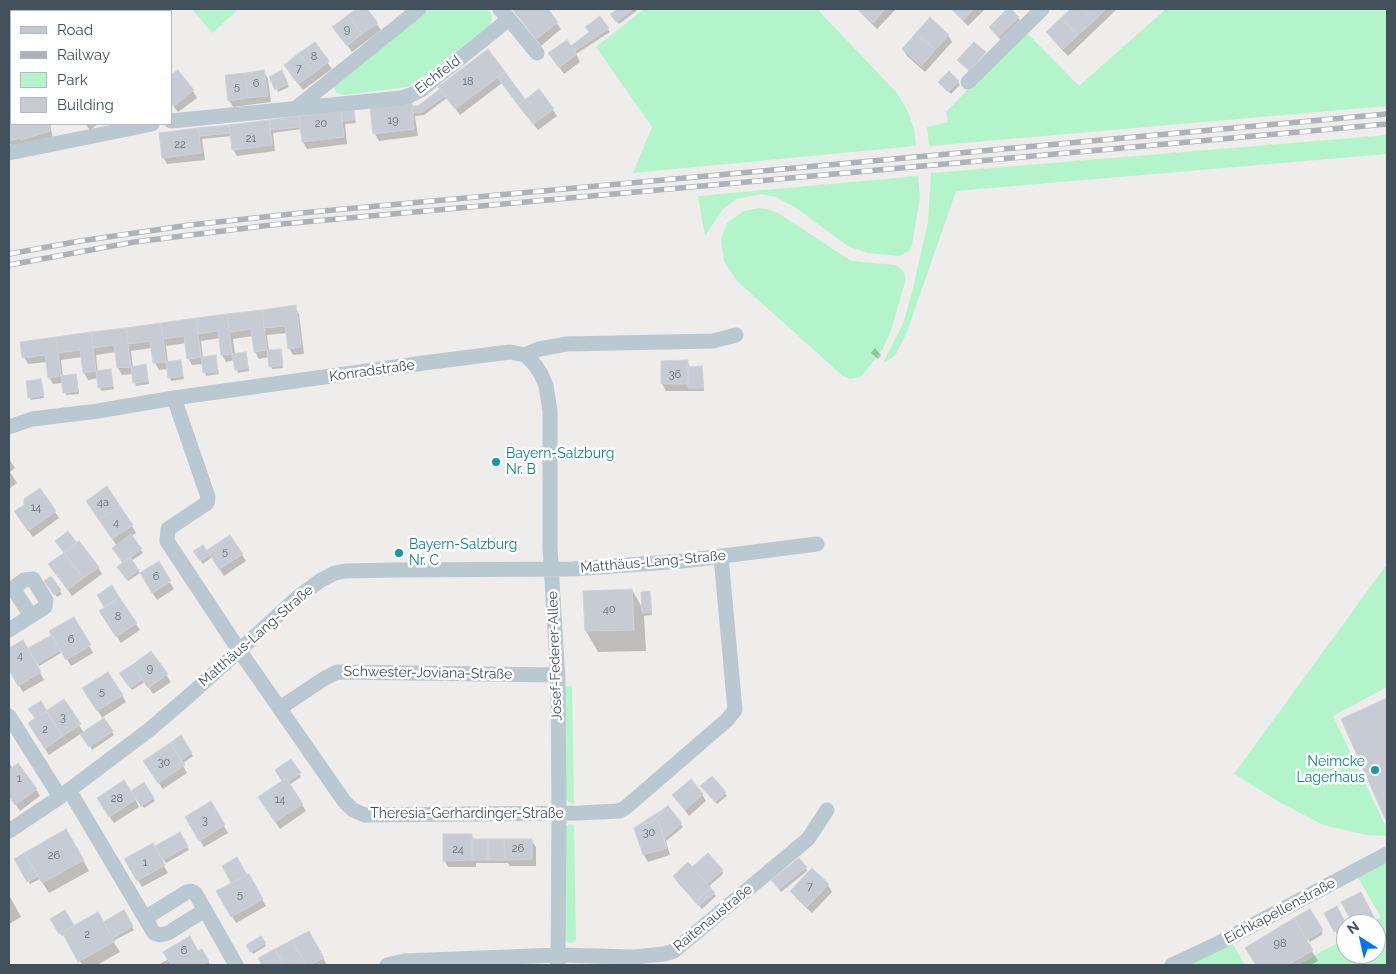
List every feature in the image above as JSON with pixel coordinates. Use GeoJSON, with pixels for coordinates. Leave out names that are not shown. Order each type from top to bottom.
{"type":"FeatureCollection","features":[{"type":"Feature","properties":{"kind":"street"},"geometry":{"type":"LineString","coordinates":[[296,108],[419,9]]}},
{"type":"Feature","properties":{"kind":"street"},"geometry":{"type":"LineString","coordinates":[[968,82],[1042,9]]}},
{"type":"Feature","properties":{"kind":"street","name":"Eichfeld"},"geometry":{"type":"LineString","coordinates":[[172,121],[411,95],[421,90],[504,14],[537,53]]}},
{"type":"Feature","properties":{"kind":"street"},"geometry":{"type":"LineString","coordinates":[[9,153],[147,125]]}},
{"type":"Feature","properties":{"kind":"street","name":"Konradstraße"},"geometry":{"type":"LineString","coordinates":[[9,427],[32,418],[98,411],[174,398],[510,352],[525,355],[539,349],[567,344],[713,341],[736,335]]}},
{"type":"Feature","properties":{"kind":"street","name":"Josef-Federer-Allee"},"geometry":{"type":"LineString","coordinates":[[525,355],[542,374],[550,411],[550,548],[558,675],[558,960]]}},
{"type":"Feature","properties":{"kind":"street","name":"Theresia-Gerhardinger-Straße"},"geometry":{"type":"LineString","coordinates":[[174,398],[208,497],[207,503],[168,529],[167,541],[239,650],[344,800],[353,810],[365,815],[559,813],[619,811],[626,808],[727,720],[735,710],[721,556]]}},
{"type":"Feature","properties":{"kind":"street","name":"Matthäus-Lang-Straße"},"geometry":{"type":"LineString","coordinates":[[9,831],[64,794],[156,724],[298,597],[321,580],[336,573],[384,570],[573,569],[683,562],[817,544]]}},
{"type":"Feature","properties":{"kind":"street"},"geometry":{"type":"LineString","coordinates":[[9,630],[31,616]]}},
{"type":"Feature","properties":{"kind":"street","name":"Schwester-Joviana-Straße"},"geometry":{"type":"LineString","coordinates":[[280,708],[337,672],[558,675]]}},
{"type":"Feature","properties":{"kind":"street"},"geometry":{"type":"LineString","coordinates":[[9,716],[64,794],[154,933],[160,935],[168,933],[205,910]]}},
{"type":"Feature","properties":{"kind":"street","name":"Raitenaustraße"},"geometry":{"type":"LineString","coordinates":[[387,965],[404,960],[558,960],[634,957],[674,951],[808,839],[828,810]]}},
{"type":"Feature","properties":{"kind":"street","name":"Eichkapellenstraße"},"geometry":{"type":"LineString","coordinates":[[1172,965],[1219,943],[1387,854]]}},
{"type":"Feature","properties":{"kind":"street"},"geometry":{"type":"LineString","coordinates":[[145,918],[187,892],[195,893],[236,965]]}},
{"type":"Feature","properties":{"kind":"green space"},"geometry":{"type":"Polygon","coordinates":[[[192,9],[239,9],[212,33],[192,9]]]}},
{"type":"Feature","properties":{"kind":"green space"},"geometry":{"type":"Polygon","coordinates":[[[429,9],[487,9],[492,19],[490,25],[417,82],[407,87],[344,95],[336,93],[334,85],[429,9]]]}},
{"type":"Feature","properties":{"kind":"green space"},"geometry":{"type":"Polygon","coordinates":[[[644,9],[817,9],[897,93],[908,112],[914,129],[916,146],[633,173],[652,127],[596,47],[644,9]]]}},
{"type":"Feature","properties":{"kind":"green space"},"geometry":{"type":"Polygon","coordinates":[[[1166,9],[1387,9],[1387,106],[929,146],[927,127],[948,122],[946,112],[1025,31],[1079,86],[1166,9]]]}},
{"type":"Feature","properties":{"kind":"green space"},"geometry":{"type":"Polygon","coordinates":[[[1387,135],[1387,154],[956,191],[907,332],[895,356],[883,363],[903,324],[912,292],[928,222],[931,173],[1387,135]]]}},
{"type":"Feature","properties":{"kind":"green space"},"geometry":{"type":"Polygon","coordinates":[[[918,176],[920,197],[912,245],[909,251],[899,256],[867,253],[848,246],[796,208],[776,197],[761,194],[736,199],[723,209],[705,236],[698,196],[918,176]]]}},
{"type":"Feature","properties":{"kind":"green space"},"geometry":{"type":"Polygon","coordinates":[[[759,208],[778,213],[851,261],[896,265],[903,271],[906,279],[891,330],[883,349],[861,377],[850,379],[843,376],[737,281],[724,261],[721,239],[727,223],[744,211],[759,208]]]}},
{"type":"Feature","properties":{"kind":"green space"},"geometry":{"type":"Polygon","coordinates":[[[1387,564],[1387,687],[1333,716],[1385,825],[1387,824],[1387,836],[1367,835],[1323,825],[1281,803],[1234,774],[1387,564]]]}},
{"type":"Feature","properties":{"kind":"green space"},"geometry":{"type":"Polygon","coordinates":[[[572,686],[574,804],[564,797],[562,687],[572,686]]]}},
{"type":"Feature","properties":{"kind":"green space"},"geometry":{"type":"Polygon","coordinates":[[[569,824],[574,825],[576,941],[572,943],[565,939],[564,828],[569,824]]]}},
{"type":"Feature","properties":{"kind":"green space"},"geometry":{"type":"Polygon","coordinates":[[[1387,860],[1387,965],[1298,965],[1336,944],[1336,964],[1386,964],[1386,914],[1379,914],[1357,876],[1387,860]]]}},
{"type":"Feature","properties":{"kind":"green space"},"geometry":{"type":"Polygon","coordinates":[[[1232,943],[1245,965],[1185,965],[1232,943]]]}},
{"type":"Feature","properties":{"kind":"building"},"geometry":{"type":"Polygon","coordinates":[[[356,9],[367,9],[378,23],[362,34],[348,15],[356,9]]]}},
{"type":"Feature","properties":{"kind":"building"},"geometry":{"type":"Polygon","coordinates":[[[512,9],[548,9],[558,22],[536,39],[512,9]]]}},
{"type":"Feature","properties":{"kind":"building"},"geometry":{"type":"Polygon","coordinates":[[[618,9],[633,9],[616,22],[610,14],[618,9]]]}},
{"type":"Feature","properties":{"kind":"building"},"geometry":{"type":"Polygon","coordinates":[[[858,9],[885,9],[873,23],[858,9]]]}},
{"type":"Feature","properties":{"kind":"building"},"geometry":{"type":"Polygon","coordinates":[[[952,9],[974,9],[963,20],[952,9]]]}},
{"type":"Feature","properties":{"kind":"building"},"geometry":{"type":"Polygon","coordinates":[[[1007,9],[1011,9],[1019,17],[998,37],[989,27],[1007,9]]]}},
{"type":"Feature","properties":{"kind":"building"},"geometry":{"type":"Polygon","coordinates":[[[1071,9],[1082,9],[1094,21],[1078,35],[1061,18],[1071,9]]]}},
{"type":"Feature","properties":{"kind":"building"},"geometry":{"type":"Polygon","coordinates":[[[1082,9],[1106,9],[1094,21],[1082,9]]]}},
{"type":"Feature","properties":{"kind":"building"},"geometry":{"type":"Polygon","coordinates":[[[348,15],[362,34],[347,46],[332,27],[348,15]]]}},
{"type":"Feature","properties":{"kind":"building"},"geometry":{"type":"Polygon","coordinates":[[[600,16],[609,28],[575,51],[571,46],[589,32],[585,27],[600,16]]]}},
{"type":"Feature","properties":{"kind":"building"},"geometry":{"type":"Polygon","coordinates":[[[930,17],[949,35],[935,50],[916,33],[930,17]]]}},
{"type":"Feature","properties":{"kind":"building"},"geometry":{"type":"Polygon","coordinates":[[[1061,18],[1078,35],[1063,49],[1046,32],[1061,18]]]}},
{"type":"Feature","properties":{"kind":"building"},"geometry":{"type":"Polygon","coordinates":[[[916,33],[935,50],[921,66],[902,49],[916,33]]]}},
{"type":"Feature","properties":{"kind":"building"},"geometry":{"type":"Polygon","coordinates":[[[567,40],[577,54],[559,68],[548,53],[567,40]]]}},
{"type":"Feature","properties":{"kind":"building"},"geometry":{"type":"Polygon","coordinates":[[[315,42],[329,61],[314,73],[299,53],[315,42]]]}},
{"type":"Feature","properties":{"kind":"building"},"geometry":{"type":"Polygon","coordinates":[[[974,42],[986,52],[969,71],[957,60],[974,42]]]}},
{"type":"Feature","properties":{"kind":"building"},"geometry":{"type":"Polygon","coordinates":[[[488,49],[505,72],[455,109],[438,87],[488,49]]]}},
{"type":"Feature","properties":{"kind":"building"},"geometry":{"type":"Polygon","coordinates":[[[299,53],[314,73],[298,84],[284,65],[299,53]]]}},
{"type":"Feature","properties":{"kind":"building"},"geometry":{"type":"Polygon","coordinates":[[[178,70],[194,90],[174,106],[172,104],[172,74],[178,70]]]}},
{"type":"Feature","properties":{"kind":"building"},"geometry":{"type":"Polygon","coordinates":[[[264,70],[268,96],[248,98],[245,73],[264,70]]]}},
{"type":"Feature","properties":{"kind":"building"},"geometry":{"type":"Polygon","coordinates":[[[282,70],[288,84],[275,90],[269,77],[282,70]]]}},
{"type":"Feature","properties":{"kind":"building"},"geometry":{"type":"Polygon","coordinates":[[[949,71],[959,81],[948,92],[938,82],[949,71]]]}},
{"type":"Feature","properties":{"kind":"building"},"geometry":{"type":"Polygon","coordinates":[[[505,72],[525,99],[518,105],[497,77],[505,72]]]}},
{"type":"Feature","properties":{"kind":"building"},"geometry":{"type":"Polygon","coordinates":[[[245,73],[248,98],[228,101],[225,75],[245,73]]]}},
{"type":"Feature","properties":{"kind":"building"},"geometry":{"type":"Polygon","coordinates":[[[440,89],[445,96],[422,112],[413,113],[412,106],[418,106],[440,89]]]}},
{"type":"Feature","properties":{"kind":"building"},"geometry":{"type":"Polygon","coordinates":[[[539,89],[554,109],[533,124],[518,105],[539,89]]]}},
{"type":"Feature","properties":{"kind":"building"},"geometry":{"type":"Polygon","coordinates":[[[412,103],[414,129],[373,134],[370,108],[412,103]]]}},
{"type":"Feature","properties":{"kind":"building"},"geometry":{"type":"Polygon","coordinates":[[[9,108],[10,125],[48,125],[50,131],[21,140],[21,138],[9,141],[9,108]]]}},
{"type":"Feature","properties":{"kind":"building"},"geometry":{"type":"Polygon","coordinates":[[[354,109],[355,120],[342,121],[341,111],[354,109]]]}},
{"type":"Feature","properties":{"kind":"building"},"geometry":{"type":"Polygon","coordinates":[[[341,111],[344,137],[302,142],[299,116],[341,111]]]}},
{"type":"Feature","properties":{"kind":"building"},"geometry":{"type":"Polygon","coordinates":[[[299,116],[300,127],[270,130],[269,120],[299,116]]]}},
{"type":"Feature","properties":{"kind":"building"},"geometry":{"type":"Polygon","coordinates":[[[269,120],[272,145],[232,150],[229,125],[269,120]]]}},
{"type":"Feature","properties":{"kind":"building"},"geometry":{"type":"Polygon","coordinates":[[[229,125],[230,133],[200,136],[198,128],[229,125]]]}},
{"type":"Feature","properties":{"kind":"building"},"geometry":{"type":"Polygon","coordinates":[[[198,128],[201,153],[162,158],[159,133],[198,128]]]}},
{"type":"Feature","properties":{"kind":"building"},"geometry":{"type":"Polygon","coordinates":[[[296,305],[301,347],[288,349],[285,326],[264,328],[262,310],[296,305]]]}},
{"type":"Feature","properties":{"kind":"building"},"geometry":{"type":"Polygon","coordinates":[[[262,310],[267,350],[254,352],[251,329],[230,332],[227,314],[262,310]]]}},
{"type":"Feature","properties":{"kind":"building"},"geometry":{"type":"Polygon","coordinates":[[[227,314],[232,354],[221,355],[218,331],[198,334],[196,318],[227,314]]]}},
{"type":"Feature","properties":{"kind":"building"},"geometry":{"type":"Polygon","coordinates":[[[196,318],[201,357],[187,359],[184,336],[163,339],[161,323],[196,318]]]}},
{"type":"Feature","properties":{"kind":"building"},"geometry":{"type":"Polygon","coordinates":[[[161,323],[166,362],[153,363],[150,341],[128,344],[126,328],[161,323]]]}},
{"type":"Feature","properties":{"kind":"building"},"geometry":{"type":"Polygon","coordinates":[[[126,328],[131,367],[117,368],[114,345],[93,348],[91,332],[126,328]]]}},
{"type":"Feature","properties":{"kind":"building"},"geometry":{"type":"Polygon","coordinates":[[[91,332],[96,371],[83,373],[80,350],[58,353],[56,337],[91,332]]]}},
{"type":"Feature","properties":{"kind":"building"},"geometry":{"type":"Polygon","coordinates":[[[56,337],[61,376],[48,378],[45,355],[22,358],[20,342],[56,337]]]}},
{"type":"Feature","properties":{"kind":"building"},"geometry":{"type":"Polygon","coordinates":[[[281,349],[283,365],[269,367],[267,350],[281,349]]]}},
{"type":"Feature","properties":{"kind":"building"},"geometry":{"type":"Polygon","coordinates":[[[246,352],[248,368],[235,370],[232,354],[246,352]]]}},
{"type":"Feature","properties":{"kind":"building"},"geometry":{"type":"Polygon","coordinates":[[[216,355],[218,372],[203,373],[201,357],[216,355]]]}},
{"type":"Feature","properties":{"kind":"building"},"geometry":{"type":"Polygon","coordinates":[[[181,360],[183,376],[168,378],[166,362],[181,360]]]}},
{"type":"Feature","properties":{"kind":"building"},"geometry":{"type":"Polygon","coordinates":[[[688,360],[688,384],[661,384],[661,361],[688,360]]]}},
{"type":"Feature","properties":{"kind":"building"},"geometry":{"type":"Polygon","coordinates":[[[146,364],[148,381],[133,383],[131,367],[146,364]]]}},
{"type":"Feature","properties":{"kind":"building"},"geometry":{"type":"Polygon","coordinates":[[[702,366],[703,388],[688,388],[688,367],[702,366]]]}},
{"type":"Feature","properties":{"kind":"building"},"geometry":{"type":"Polygon","coordinates":[[[111,369],[113,386],[98,388],[96,371],[111,369]]]}},
{"type":"Feature","properties":{"kind":"building"},"geometry":{"type":"Polygon","coordinates":[[[76,374],[78,391],[63,393],[61,376],[76,374]]]}},
{"type":"Feature","properties":{"kind":"building"},"geometry":{"type":"Polygon","coordinates":[[[41,379],[44,395],[28,398],[26,381],[41,379]]]}},
{"type":"Feature","properties":{"kind":"building"},"geometry":{"type":"Polygon","coordinates":[[[107,486],[120,506],[99,520],[86,501],[107,486]]]}},
{"type":"Feature","properties":{"kind":"building"},"geometry":{"type":"Polygon","coordinates":[[[40,488],[56,511],[28,531],[14,511],[24,505],[24,499],[40,488]]]}},
{"type":"Feature","properties":{"kind":"building"},"geometry":{"type":"Polygon","coordinates":[[[120,506],[133,525],[112,539],[99,520],[120,506]]]}},
{"type":"Feature","properties":{"kind":"building"},"geometry":{"type":"Polygon","coordinates":[[[68,531],[77,543],[64,553],[55,541],[68,531]]]}},
{"type":"Feature","properties":{"kind":"building"},"geometry":{"type":"Polygon","coordinates":[[[131,534],[142,549],[123,563],[112,548],[131,534]]]}},
{"type":"Feature","properties":{"kind":"building"},"geometry":{"type":"Polygon","coordinates":[[[230,535],[243,554],[219,569],[207,550],[230,535]]]}},
{"type":"Feature","properties":{"kind":"building"},"geometry":{"type":"Polygon","coordinates":[[[79,541],[99,567],[83,578],[64,553],[79,541]]]}},
{"type":"Feature","properties":{"kind":"building"},"geometry":{"type":"Polygon","coordinates":[[[203,545],[210,555],[200,561],[193,551],[203,545]]]}},
{"type":"Feature","properties":{"kind":"building"},"geometry":{"type":"Polygon","coordinates":[[[64,553],[83,578],[68,590],[48,564],[64,553]]]}},
{"type":"Feature","properties":{"kind":"building"},"geometry":{"type":"Polygon","coordinates":[[[130,557],[139,570],[126,579],[117,567],[130,557]]]}},
{"type":"Feature","properties":{"kind":"building"},"geometry":{"type":"Polygon","coordinates":[[[159,561],[171,581],[152,593],[140,573],[159,561]]]}},
{"type":"Feature","properties":{"kind":"building"},"geometry":{"type":"Polygon","coordinates":[[[51,576],[61,590],[54,595],[44,581],[51,576]]]}},
{"type":"Feature","properties":{"kind":"building"},"geometry":{"type":"Polygon","coordinates":[[[112,585],[119,597],[104,607],[97,595],[112,585]]]}},
{"type":"Feature","properties":{"kind":"building"},"geometry":{"type":"Polygon","coordinates":[[[632,589],[634,630],[585,631],[583,591],[632,589]]]}},
{"type":"Feature","properties":{"kind":"building"},"geometry":{"type":"Polygon","coordinates":[[[650,591],[651,612],[642,613],[641,592],[650,591]]]}},
{"type":"Feature","properties":{"kind":"building"},"geometry":{"type":"Polygon","coordinates":[[[119,597],[137,623],[116,637],[99,611],[119,597]]]}},
{"type":"Feature","properties":{"kind":"building"},"geometry":{"type":"Polygon","coordinates":[[[74,617],[91,645],[66,660],[49,631],[74,617]]]}},
{"type":"Feature","properties":{"kind":"building"},"geometry":{"type":"Polygon","coordinates":[[[52,635],[60,650],[37,664],[28,648],[52,635]]]}},
{"type":"Feature","properties":{"kind":"building"},"geometry":{"type":"Polygon","coordinates":[[[23,640],[41,672],[18,686],[9,670],[9,648],[23,640]]]}},
{"type":"Feature","properties":{"kind":"building"},"geometry":{"type":"Polygon","coordinates":[[[151,651],[168,674],[148,688],[132,665],[151,651]]]}},
{"type":"Feature","properties":{"kind":"building"},"geometry":{"type":"Polygon","coordinates":[[[132,665],[142,680],[130,688],[119,673],[132,665]]]}},
{"type":"Feature","properties":{"kind":"building"},"geometry":{"type":"Polygon","coordinates":[[[108,672],[123,695],[97,711],[82,688],[108,672]]]}},
{"type":"Feature","properties":{"kind":"building","name":"Neimcke Lagerhaus"},"geometry":{"type":"Polygon","coordinates":[[[1387,698],[1387,820],[1386,821],[1341,719],[1387,698]]]}},
{"type":"Feature","properties":{"kind":"building"},"geometry":{"type":"Polygon","coordinates":[[[64,699],[81,724],[63,736],[46,711],[64,699]]]}},
{"type":"Feature","properties":{"kind":"building"},"geometry":{"type":"Polygon","coordinates":[[[41,701],[47,711],[35,718],[28,709],[41,701]]]}},
{"type":"Feature","properties":{"kind":"building"},"geometry":{"type":"Polygon","coordinates":[[[46,711],[63,736],[45,749],[28,723],[46,711]]]}},
{"type":"Feature","properties":{"kind":"building"},"geometry":{"type":"Polygon","coordinates":[[[104,718],[113,731],[89,747],[80,734],[104,718]]]}},
{"type":"Feature","properties":{"kind":"building"},"geometry":{"type":"Polygon","coordinates":[[[181,735],[192,753],[181,760],[170,743],[181,735]]]}},
{"type":"Feature","properties":{"kind":"building"},"geometry":{"type":"Polygon","coordinates":[[[170,743],[185,765],[158,783],[143,761],[170,743]]]}},
{"type":"Feature","properties":{"kind":"building"},"geometry":{"type":"Polygon","coordinates":[[[291,759],[301,773],[288,782],[286,778],[282,781],[275,770],[291,759]]]}},
{"type":"Feature","properties":{"kind":"building"},"geometry":{"type":"Polygon","coordinates":[[[18,763],[37,789],[15,805],[9,796],[9,770],[18,763]]]}},
{"type":"Feature","properties":{"kind":"building"},"geometry":{"type":"Polygon","coordinates":[[[712,776],[726,792],[715,802],[700,786],[712,776]]]}},
{"type":"Feature","properties":{"kind":"building"},"geometry":{"type":"Polygon","coordinates":[[[286,778],[303,804],[275,822],[258,797],[286,778]]]}},
{"type":"Feature","properties":{"kind":"building"},"geometry":{"type":"Polygon","coordinates":[[[691,779],[703,794],[685,810],[672,795],[691,779]]]}},
{"type":"Feature","properties":{"kind":"building"},"geometry":{"type":"Polygon","coordinates":[[[124,780],[136,799],[109,817],[97,798],[124,780]]]}},
{"type":"Feature","properties":{"kind":"building"},"geometry":{"type":"Polygon","coordinates":[[[144,782],[154,798],[141,806],[131,791],[144,782]]]}},
{"type":"Feature","properties":{"kind":"building"},"geometry":{"type":"Polygon","coordinates":[[[211,801],[225,825],[199,841],[185,817],[211,801]]]}},
{"type":"Feature","properties":{"kind":"building"},"geometry":{"type":"Polygon","coordinates":[[[668,806],[650,823],[634,828],[668,806]]]}},
{"type":"Feature","properties":{"kind":"building"},"geometry":{"type":"Polygon","coordinates":[[[668,806],[682,823],[664,839],[658,820],[650,823],[668,806]]]}},
{"type":"Feature","properties":{"kind":"building"},"geometry":{"type":"Polygon","coordinates":[[[658,820],[667,848],[643,855],[634,828],[658,820]]]}},
{"type":"Feature","properties":{"kind":"building"},"geometry":{"type":"Polygon","coordinates":[[[66,829],[84,860],[42,883],[24,853],[66,829]]]}},
{"type":"Feature","properties":{"kind":"building"},"geometry":{"type":"Polygon","coordinates":[[[180,832],[188,846],[163,860],[155,846],[180,832]]]}},
{"type":"Feature","properties":{"kind":"building"},"geometry":{"type":"Polygon","coordinates":[[[443,834],[472,834],[472,860],[443,861],[443,834]]]}},
{"type":"Feature","properties":{"kind":"building"},"geometry":{"type":"Polygon","coordinates":[[[472,839],[488,839],[488,860],[472,860],[472,839]]]}},
{"type":"Feature","properties":{"kind":"building"},"geometry":{"type":"Polygon","coordinates":[[[488,839],[504,839],[505,860],[488,860],[488,839]]]}},
{"type":"Feature","properties":{"kind":"building"},"geometry":{"type":"Polygon","coordinates":[[[504,839],[532,839],[532,859],[505,860],[504,839]]]}},
{"type":"Feature","properties":{"kind":"building"},"geometry":{"type":"Polygon","coordinates":[[[153,843],[165,865],[137,881],[124,859],[153,843]]]}},
{"type":"Feature","properties":{"kind":"building"},"geometry":{"type":"Polygon","coordinates":[[[24,853],[38,876],[27,882],[14,859],[24,853]]]}},
{"type":"Feature","properties":{"kind":"building"},"geometry":{"type":"Polygon","coordinates":[[[708,853],[723,870],[707,884],[692,867],[708,853]]]}},
{"type":"Feature","properties":{"kind":"building"},"geometry":{"type":"Polygon","coordinates":[[[237,857],[247,875],[231,883],[222,866],[237,857]]]}},
{"type":"Feature","properties":{"kind":"building"},"geometry":{"type":"Polygon","coordinates":[[[799,858],[807,867],[779,889],[771,880],[799,858]]]}},
{"type":"Feature","properties":{"kind":"building"},"geometry":{"type":"Polygon","coordinates":[[[688,862],[711,888],[695,902],[673,876],[688,862]]]}},
{"type":"Feature","properties":{"kind":"building"},"geometry":{"type":"Polygon","coordinates":[[[812,868],[829,884],[807,907],[790,891],[812,868]]]}},
{"type":"Feature","properties":{"kind":"building"},"geometry":{"type":"Polygon","coordinates":[[[249,874],[263,899],[231,917],[216,891],[249,874]]]}},
{"type":"Feature","properties":{"kind":"building"},"geometry":{"type":"Polygon","coordinates":[[[711,888],[715,893],[699,906],[695,902],[711,888]]]}},
{"type":"Feature","properties":{"kind":"building"},"geometry":{"type":"Polygon","coordinates":[[[1361,892],[1372,914],[1348,914],[1341,902],[1361,892]]]}},
{"type":"Feature","properties":{"kind":"building"},"geometry":{"type":"Polygon","coordinates":[[[1337,906],[1341,914],[1336,914],[1336,931],[1334,932],[1324,913],[1337,906]]]}},
{"type":"Feature","properties":{"kind":"building"},"geometry":{"type":"Polygon","coordinates":[[[1310,909],[1323,930],[1307,940],[1294,918],[1310,909]]]}},
{"type":"Feature","properties":{"kind":"building"},"geometry":{"type":"Polygon","coordinates":[[[65,910],[74,925],[59,934],[50,919],[65,910]]]}},
{"type":"Feature","properties":{"kind":"building"},"geometry":{"type":"Polygon","coordinates":[[[124,910],[133,926],[113,938],[103,922],[124,910]]]}},
{"type":"Feature","properties":{"kind":"building"},"geometry":{"type":"Polygon","coordinates":[[[98,912],[115,941],[78,962],[62,932],[98,912]]]}},
{"type":"Feature","properties":{"kind":"building"},"geometry":{"type":"Polygon","coordinates":[[[1294,918],[1313,950],[1288,965],[1256,965],[1245,948],[1294,918]]]}},
{"type":"Feature","properties":{"kind":"building"},"geometry":{"type":"Polygon","coordinates":[[[309,931],[324,958],[306,965],[292,940],[309,931]]]}},
{"type":"Feature","properties":{"kind":"building"},"geometry":{"type":"Polygon","coordinates":[[[190,936],[198,951],[202,949],[209,961],[202,965],[171,965],[163,952],[190,936]]]}},
{"type":"Feature","properties":{"kind":"building"},"geometry":{"type":"Polygon","coordinates":[[[261,936],[266,943],[250,952],[246,945],[261,936]]]}},
{"type":"Feature","properties":{"kind":"building"},"geometry":{"type":"Polygon","coordinates":[[[292,940],[306,965],[284,965],[275,949],[292,940]]]}},
{"type":"Feature","properties":{"kind":"building"},"geometry":{"type":"Polygon","coordinates":[[[275,949],[284,965],[262,965],[258,958],[275,949]]]}},
{"type":"Feature","properties":{"kind":"railway"},"geometry":{"type":"LineString","coordinates":[[9,254],[80,241],[190,225],[301,213],[1387,114]]}},
{"type":"Feature","properties":{"kind":"railway"},"geometry":{"type":"LineString","coordinates":[[9,265],[134,242],[271,225],[1387,124]]}},
{"type":"Feature","properties":{"kind":"place","name":"Bayern-Salzburg Nr. B"},"geometry":{"type":"Point","coordinates":[496,462]}},
{"type":"Feature","properties":{"kind":"place","name":"Bayern-Salzburg Nr. C"},"geometry":{"type":"Point","coordinates":[399,553]}},
{"type":"Feature","properties":{"kind":"place","name":"Neimcke Lagerhaus"},"geometry":{"type":"Point","coordinates":[1375,770]}}]}
